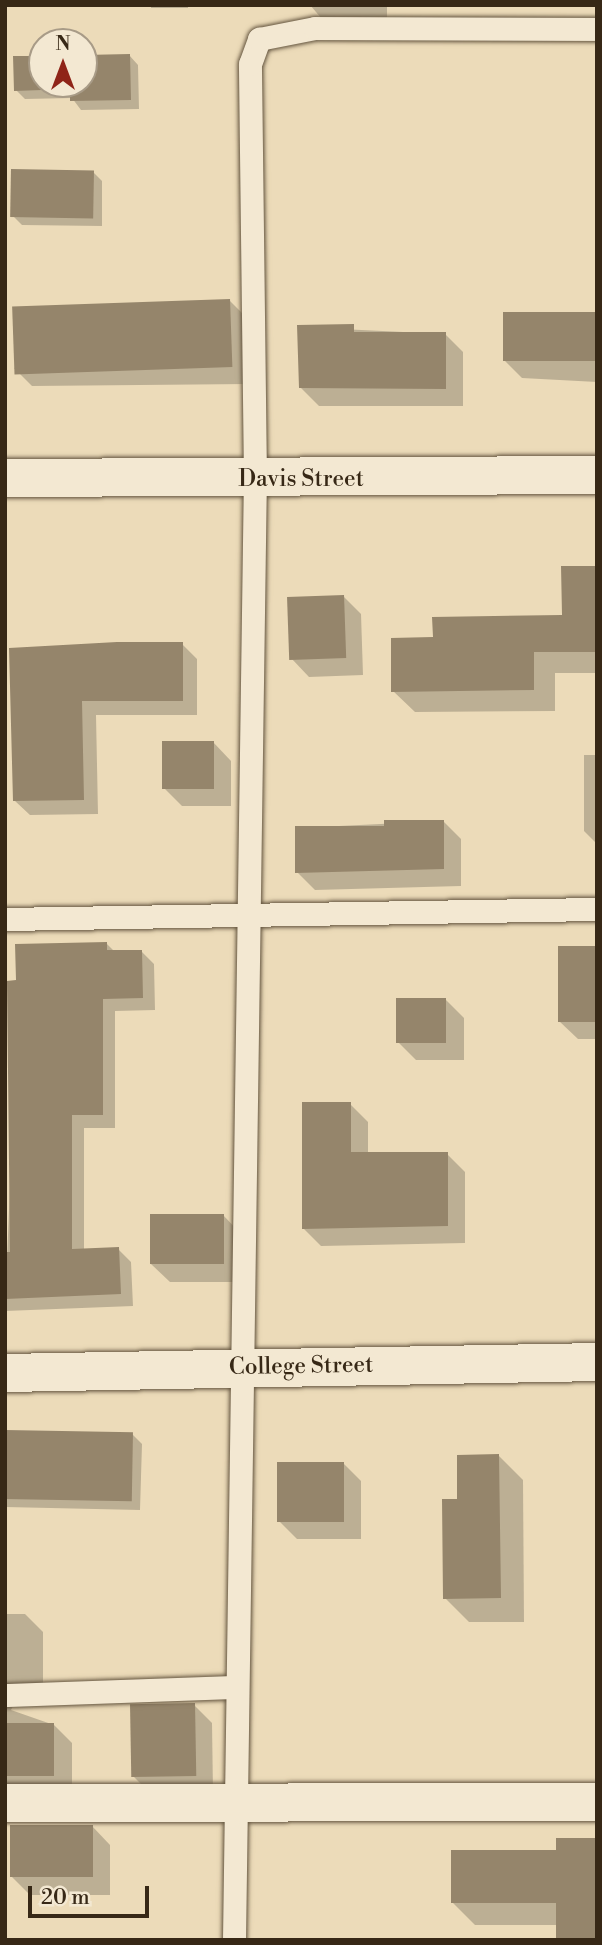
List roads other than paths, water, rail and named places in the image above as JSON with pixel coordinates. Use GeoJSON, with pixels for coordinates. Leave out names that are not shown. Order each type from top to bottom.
{"type":"FeatureCollection","features":[{"type":"Feature","properties":{"kind":"street","name":"Davis Street"},"geometry":{"type":"LineString","coordinates":[[5,478],[255,479],[597,475]]}},
{"type":"Feature","properties":{"kind":"street","name":"College Street"},"geometry":{"type":"LineString","coordinates":[[5,1373],[597,1362]]}},
{"type":"Feature","properties":{"kind":"street"},"geometry":{"type":"LineString","coordinates":[[5,1803],[597,1802]]}},
{"type":"Feature","properties":{"kind":"lane"},"geometry":{"type":"LineString","coordinates":[[234,1940],[239,1367],[255,479],[250,64],[259,39],[315,28],[597,29]]}},
{"type":"Feature","properties":{"kind":"lane"},"geometry":{"type":"LineString","coordinates":[[5,919],[597,909]]}},
{"type":"Feature","properties":{"kind":"lane"},"geometry":{"type":"LineString","coordinates":[[5,1695],[236,1687]]}}]}
